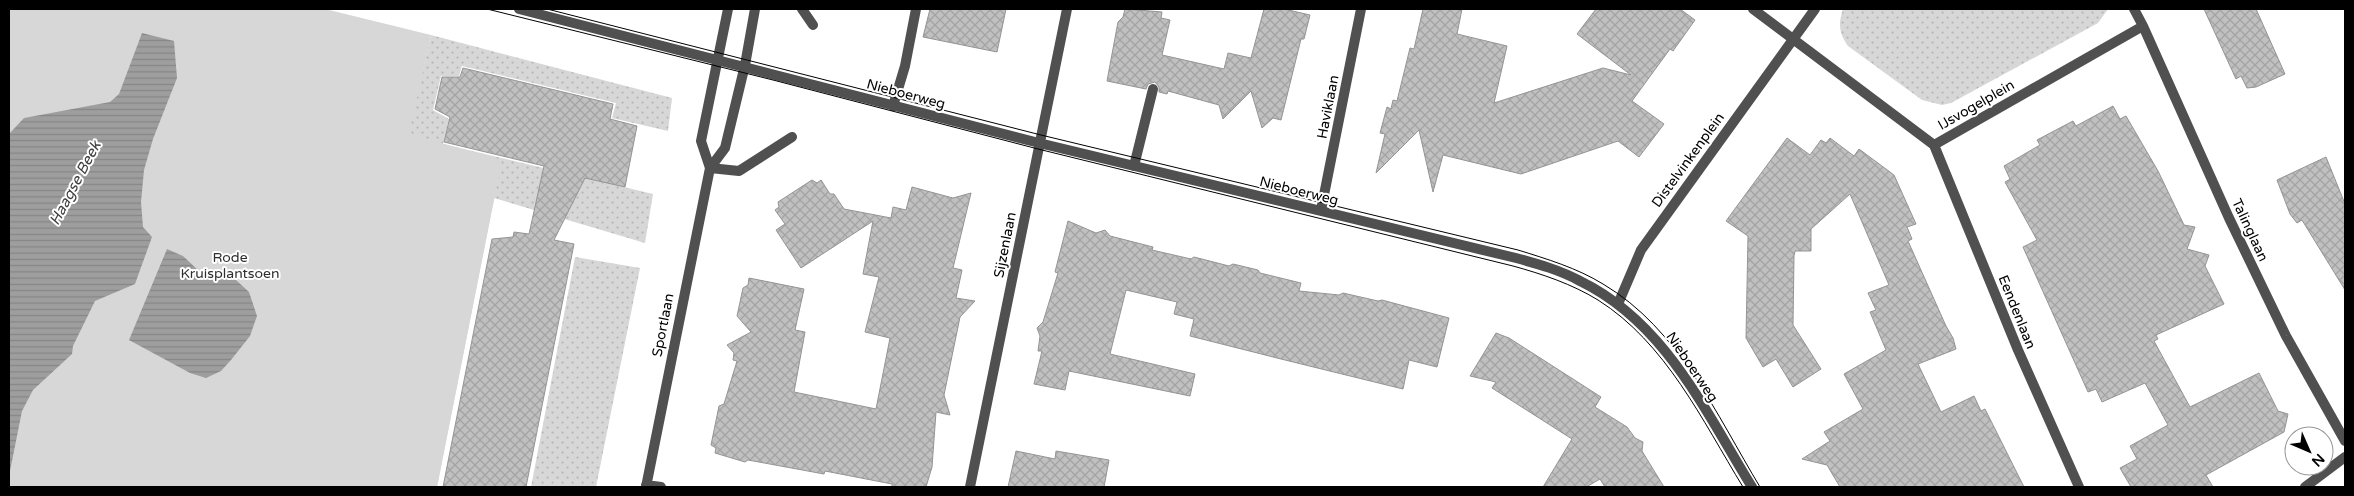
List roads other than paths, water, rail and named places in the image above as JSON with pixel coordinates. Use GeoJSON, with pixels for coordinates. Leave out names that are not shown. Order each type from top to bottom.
{"type":"FeatureCollection","features":[{"type":"Feature","properties":{"kind":"street","name":"Nieboerweg"},"geometry":{"type":"LineString","coordinates":[[519,9],[718,58],[893,106],[1039,143],[1321,210],[1540,265],[1582,281],[1618,304],[1643,324],[1667,351],[1752,487]]}},
{"type":"Feature","properties":{"kind":"street","name":"Sportlaan"},"geometry":{"type":"LineString","coordinates":[[710,168],[701,141],[728,9]]}},
{"type":"Feature","properties":{"kind":"street","name":"Sportlaan"},"geometry":{"type":"LineString","coordinates":[[646,486],[710,168],[725,148],[745,66],[755,9]]}},
{"type":"Feature","properties":{"kind":"street"},"geometry":{"type":"LineString","coordinates":[[802,9],[812,25]]}},
{"type":"Feature","properties":{"kind":"street"},"geometry":{"type":"LineString","coordinates":[[893,106],[905,66],[916,9]]}},
{"type":"Feature","properties":{"kind":"street","name":"Sijzenlaan"},"geometry":{"type":"LineString","coordinates":[[970,487],[1067,9]]}},
{"type":"Feature","properties":{"kind":"street","name":"Haviklaan"},"geometry":{"type":"LineString","coordinates":[[1321,210],[1361,9]]}},
{"type":"Feature","properties":{"kind":"street","name":"IJsvogelplein"},"geometry":{"type":"LineString","coordinates":[[1753,9],[1934,145],[2143,26]]}},
{"type":"Feature","properties":{"kind":"street"},"geometry":{"type":"LineString","coordinates":[[1792,39],[1815,9]]}},
{"type":"Feature","properties":{"kind":"street"},"geometry":{"type":"LineString","coordinates":[[2134,9],[2143,26]]}},
{"type":"Feature","properties":{"kind":"street","name":"Talinglaan"},"geometry":{"type":"LineString","coordinates":[[2143,26],[2265,294],[2286,336],[2345,441]]}},
{"type":"Feature","properties":{"kind":"street","name":"Distelvinkenplein"},"geometry":{"type":"LineString","coordinates":[[1618,304],[1641,250],[1792,39]]}},
{"type":"Feature","properties":{"kind":"street"},"geometry":{"type":"LineString","coordinates":[[1134,166],[1153,89]]}},
{"type":"Feature","properties":{"kind":"street"},"geometry":{"type":"LineString","coordinates":[[710,168],[738,170],[792,138]]}},
{"type":"Feature","properties":{"kind":"street","name":"Eendenlaan"},"geometry":{"type":"LineString","coordinates":[[1934,145],[2022,359],[2079,487]]}},
{"type":"Feature","properties":{"kind":"street"},"geometry":{"type":"LineString","coordinates":[[2305,487],[2345,457]]}},
{"type":"Feature","properties":{"kind":"street"},"geometry":{"type":"LineString","coordinates":[[646,486],[661,487]]}},
{"type":"Feature","properties":{"kind":"water","name":"Haagse Beek"},"geometry":{"type":"Polygon","coordinates":[[[142,33],[174,41],[177,78],[153,139],[144,170],[141,202],[143,227],[152,237],[135,284],[95,301],[73,346],[72,354],[33,390],[22,411],[9,476],[9,134],[24,118],[110,102],[119,94],[142,33]]]}},
{"type":"Feature","properties":{"kind":"water"},"geometry":{"type":"Polygon","coordinates":[[[167,249],[183,256],[200,272],[236,280],[249,292],[257,316],[250,336],[231,360],[221,371],[206,378],[190,373],[129,340],[167,249]]]}},
{"type":"Feature","properties":{"kind":"tram line"},"geometry":{"type":"LineString","coordinates":[[487,9],[773,80],[1038,149],[1513,266],[1557,280],[1598,300],[1644,338],[1681,384],[1743,487]]}},
{"type":"Feature","properties":{"kind":"tram line"},"geometry":{"type":"LineString","coordinates":[[547,9],[1041,135],[1518,250],[1551,260],[1603,284],[1630,303],[1653,324],[1694,375],[1760,487]]}},
{"type":"Feature","properties":{"kind":"park label","name":"Rode Kruisplantsoen"},"geometry":{"type":"Point","coordinates":[230,266]}}]}
